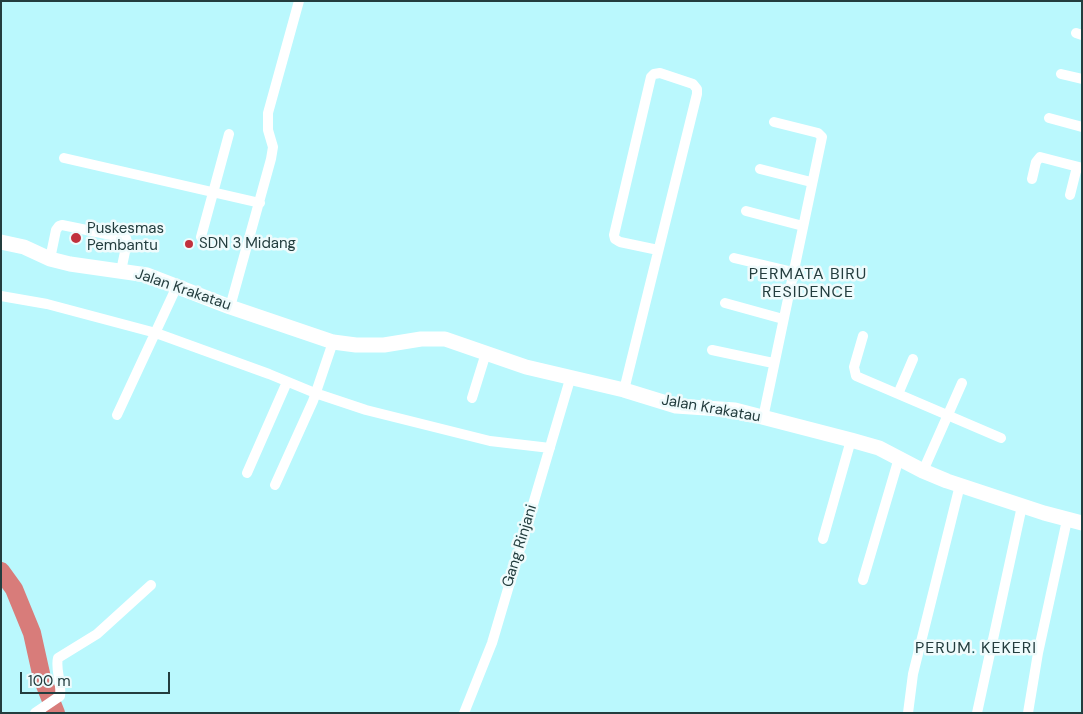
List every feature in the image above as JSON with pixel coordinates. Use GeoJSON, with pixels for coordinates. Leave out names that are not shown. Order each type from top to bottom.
{"type":"FeatureCollection","features":[{"type":"Feature","properties":{"kind":"street"},"geometry":{"type":"LineString","coordinates":[[230,307],[273,150],[268,130],[268,113],[299,1]]}},
{"type":"Feature","properties":{"kind":"street"},"geometry":{"type":"LineString","coordinates":[[624,390],[697,94],[697,89],[693,84],[660,73],[654,74],[651,77],[614,235],[615,239],[620,242],[658,250]]}},
{"type":"Feature","properties":{"kind":"street"},"geometry":{"type":"LineString","coordinates":[[1061,74],[1082,79]]}},
{"type":"Feature","properties":{"kind":"street"},"geometry":{"type":"LineString","coordinates":[[1049,118],[1082,126]]}},
{"type":"Feature","properties":{"kind":"street"},"geometry":{"type":"LineString","coordinates":[[763,418],[821,135],[774,122]]}},
{"type":"Feature","properties":{"kind":"street"},"geometry":{"type":"LineString","coordinates":[[201,237],[229,134]]}},
{"type":"Feature","properties":{"kind":"street"},"geometry":{"type":"LineString","coordinates":[[1032,179],[1036,162],[1040,157],[1079,167],[1070,195]]}},
{"type":"Feature","properties":{"kind":"street"},"geometry":{"type":"LineString","coordinates":[[64,158],[213,194],[260,203]]}},
{"type":"Feature","properties":{"kind":"street"},"geometry":{"type":"LineString","coordinates":[[760,169],[812,182]]}},
{"type":"Feature","properties":{"kind":"street"},"geometry":{"type":"LineString","coordinates":[[746,211],[803,226]]}},
{"type":"Feature","properties":{"kind":"street"},"geometry":{"type":"LineString","coordinates":[[50,258],[57,227],[62,225],[126,238],[122,271]]}},
{"type":"Feature","properties":{"kind":"street","name":"Jalan Krakatau"},"geometry":{"type":"LineString","coordinates":[[1,242],[24,246],[50,258],[86,267],[139,273],[230,307],[333,342],[356,345],[384,345],[421,339],[445,339],[526,367],[624,390],[676,406],[735,410],[851,440],[878,448],[922,471],[960,485],[1074,521]]}},
{"type":"Feature","properties":{"kind":"street"},"geometry":{"type":"LineString","coordinates":[[734,258],[793,272]]}},
{"type":"Feature","properties":{"kind":"street"},"geometry":{"type":"LineString","coordinates":[[117,415],[177,286]]}},
{"type":"Feature","properties":{"kind":"street"},"geometry":{"type":"LineString","coordinates":[[1,296],[47,304],[156,333],[315,393],[366,410],[482,440],[550,448]]}},
{"type":"Feature","properties":{"kind":"street"},"geometry":{"type":"LineString","coordinates":[[725,303],[784,319]]}},
{"type":"Feature","properties":{"kind":"street"},"geometry":{"type":"LineString","coordinates":[[863,336],[854,368],[856,376],[1000,438]]}},
{"type":"Feature","properties":{"kind":"street"},"geometry":{"type":"LineString","coordinates":[[276,485],[315,393],[333,342]]}},
{"type":"Feature","properties":{"kind":"street"},"geometry":{"type":"LineString","coordinates":[[712,350],[773,363]]}},
{"type":"Feature","properties":{"kind":"street"},"geometry":{"type":"LineString","coordinates":[[472,398],[486,353]]}},
{"type":"Feature","properties":{"kind":"street"},"geometry":{"type":"LineString","coordinates":[[898,394],[914,360]]}},
{"type":"Feature","properties":{"kind":"street","name":"Gang Rinjani"},"geometry":{"type":"LineString","coordinates":[[464,713],[492,643],[570,376]]}},
{"type":"Feature","properties":{"kind":"street"},"geometry":{"type":"LineString","coordinates":[[248,473],[287,382]]}},
{"type":"Feature","properties":{"kind":"street"},"geometry":{"type":"LineString","coordinates":[[922,471],[962,383]]}},
{"type":"Feature","properties":{"kind":"street"},"geometry":{"type":"LineString","coordinates":[[823,540],[851,440]]}},
{"type":"Feature","properties":{"kind":"street"},"geometry":{"type":"LineString","coordinates":[[863,580],[899,458]]}},
{"type":"Feature","properties":{"kind":"street"},"geometry":{"type":"LineString","coordinates":[[908,713],[915,666],[960,485]]}},
{"type":"Feature","properties":{"kind":"street"},"geometry":{"type":"LineString","coordinates":[[977,713],[1022,506]]}},
{"type":"Feature","properties":{"kind":"street"},"geometry":{"type":"LineString","coordinates":[[1028,713],[1038,653],[1074,521]]}},
{"type":"Feature","properties":{"kind":"street"},"geometry":{"type":"LineString","coordinates":[[39,710],[60,696],[60,682],[56,665],[58,658],[97,634],[151,585]]}},
{"type":"Feature","properties":{"kind":"waterway"},"geometry":{"type":"LineString","coordinates":[[1,571],[14,589],[32,633],[42,678],[56,713]]}},
{"type":"Feature","properties":{"kind":"place","name":"Puskesmas Pembantu"},"geometry":{"type":"Point","coordinates":[76,238]}},
{"type":"Feature","properties":{"kind":"place","name":"SDN 3 Midang"},"geometry":{"type":"Point","coordinates":[189,244]}},
{"type":"Feature","properties":{"kind":"district","name":"PERMATA BIRU RESIDENCE"},"geometry":{"type":"Point","coordinates":[808,284]}},
{"type":"Feature","properties":{"kind":"district","name":"PERUM. KEKERI"},"geometry":{"type":"Point","coordinates":[976,649]}}]}
